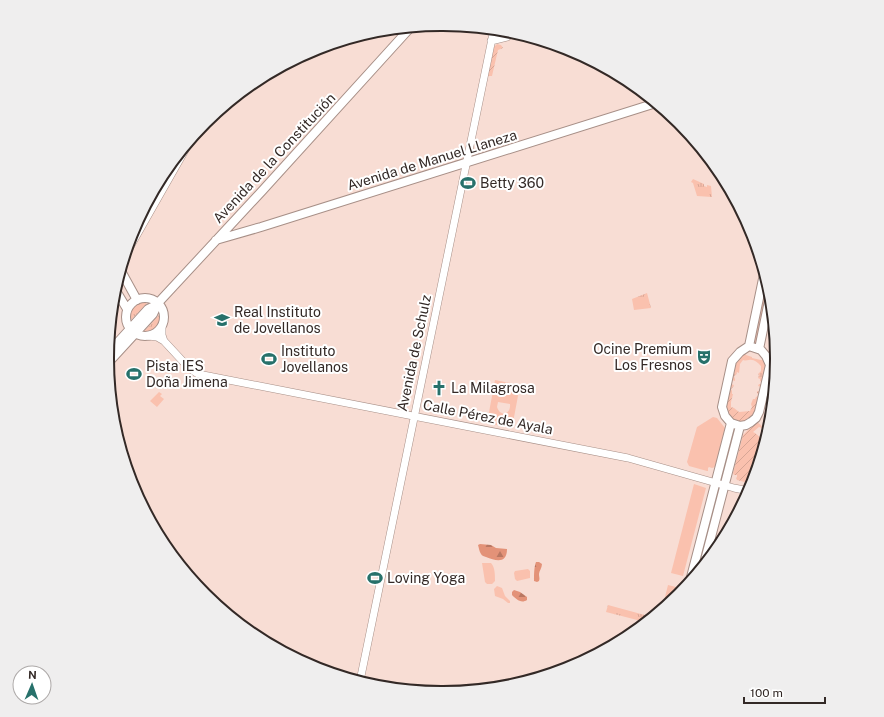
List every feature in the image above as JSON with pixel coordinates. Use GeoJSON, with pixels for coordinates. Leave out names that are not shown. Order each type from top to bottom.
{"type":"FeatureCollection","features":[{"type":"Feature","properties":{"kind":"main road","name":"Avenida de la Constitución"},"geometry":{"type":"LineString","coordinates":[[114,355],[148,310],[157,304],[405,33]]}},
{"type":"Feature","properties":{"kind":"main road","name":"Avenida de Manuel Llaneza"},"geometry":{"type":"LineString","coordinates":[[216,240],[466,164],[649,105]]}},
{"type":"Feature","properties":{"kind":"main road"},"geometry":{"type":"LineString","coordinates":[[125,278],[137,300]]}},
{"type":"Feature","properties":{"kind":"main road"},"geometry":{"type":"LineString","coordinates":[[761,287],[749,346],[740,352],[732,361],[722,407],[725,416],[731,423],[740,426],[746,425],[756,418],[759,412],[770,367]]}},
{"type":"Feature","properties":{"kind":"main road"},"geometry":{"type":"LineString","coordinates":[[142,298],[154,300],[157,304],[162,308],[164,314],[164,321],[161,329],[155,334],[148,336],[140,336],[133,332],[126,321],[127,310],[130,306],[142,298]]}},
{"type":"Feature","properties":{"kind":"main road"},"geometry":{"type":"LineString","coordinates":[[120,299],[127,310]]}},
{"type":"Feature","properties":{"kind":"main road"},"geometry":{"type":"LineString","coordinates":[[759,349],[766,313]]}},
{"type":"Feature","properties":{"kind":"main road","name":"Avenida de la Constitución"},"geometry":{"type":"LineString","coordinates":[[114,348],[133,332]]}},
{"type":"Feature","properties":{"kind":"main road"},"geometry":{"type":"LineString","coordinates":[[749,346],[761,350],[770,364]]}},
{"type":"Feature","properties":{"kind":"main road"},"geometry":{"type":"LineString","coordinates":[[693,568],[731,423]]}},
{"type":"Feature","properties":{"kind":"main road"},"geometry":{"type":"LineString","coordinates":[[708,549],[740,426]]}},
{"type":"Feature","properties":{"kind":"street","name":"Avenida de Schulz"},"geometry":{"type":"LineString","coordinates":[[361,676],[492,35]]}},
{"type":"Feature","properties":{"kind":"street"},"geometry":{"type":"LineString","coordinates":[[491,41],[507,37]]}},
{"type":"Feature","properties":{"kind":"street"},"geometry":{"type":"LineString","coordinates":[[162,326],[164,341]]}},
{"type":"Feature","properties":{"kind":"street","name":"Calle Pérez de Ayala"},"geometry":{"type":"LineString","coordinates":[[148,336],[156,337],[164,341],[189,368],[198,374],[637,460],[742,489]]}},
{"type":"Feature","properties":{"kind":"green space"},"geometry":{"type":"Polygon","coordinates":[[[497,44],[501,45],[503,48],[498,50],[492,76],[488,76],[493,48],[497,44]]]}},
{"type":"Feature","properties":{"kind":"green space"},"geometry":{"type":"Polygon","coordinates":[[[693,179],[704,184],[704,186],[711,186],[712,197],[697,196],[693,183],[691,182],[693,179]]]}},
{"type":"Feature","properties":{"kind":"green space"},"geometry":{"type":"Polygon","coordinates":[[[647,293],[651,308],[634,310],[632,299],[647,293]]]}},
{"type":"Feature","properties":{"kind":"green space"},"geometry":{"type":"Polygon","coordinates":[[[763,295],[765,304],[757,343],[753,343],[763,295]]]}},
{"type":"Feature","properties":{"kind":"green space"},"geometry":{"type":"Polygon","coordinates":[[[143,302],[147,303],[129,322],[129,314],[133,306],[143,302]]]}},
{"type":"Feature","properties":{"kind":"green space"},"geometry":{"type":"Polygon","coordinates":[[[159,315],[160,320],[158,327],[151,333],[142,334],[159,315]]]}},
{"type":"Feature","properties":{"kind":"green space"},"geometry":{"type":"Polygon","coordinates":[[[744,353],[752,358],[761,360],[764,359],[766,366],[761,387],[758,386],[762,382],[758,378],[758,374],[761,371],[761,366],[753,360],[743,360],[740,364],[739,373],[737,372],[734,376],[735,381],[732,380],[737,360],[744,353]]]}},
{"type":"Feature","properties":{"kind":"green space"},"geometry":{"type":"Polygon","coordinates":[[[495,380],[520,385],[512,428],[487,423],[495,380]],[[498,402],[498,410],[503,413],[509,411],[510,404],[498,402]]]}},
{"type":"Feature","properties":{"kind":"green space"},"geometry":{"type":"Polygon","coordinates":[[[731,384],[734,385],[731,389],[733,394],[731,407],[739,412],[750,411],[753,399],[758,396],[757,391],[760,392],[753,416],[745,421],[732,418],[727,411],[726,403],[731,384]]]}},
{"type":"Feature","properties":{"kind":"green space"},"geometry":{"type":"Polygon","coordinates":[[[159,392],[162,394],[160,396],[164,399],[157,407],[150,401],[159,392]]]}},
{"type":"Feature","properties":{"kind":"green space"},"geometry":{"type":"Polygon","coordinates":[[[713,417],[717,418],[725,428],[715,467],[709,467],[707,471],[689,466],[687,462],[697,427],[713,417]]]}},
{"type":"Feature","properties":{"kind":"green space"},"geometry":{"type":"Polygon","coordinates":[[[757,422],[762,426],[753,432],[759,437],[746,482],[737,480],[737,475],[734,475],[733,473],[743,435],[757,422]]]}},
{"type":"Feature","properties":{"kind":"green space"},"geometry":{"type":"Polygon","coordinates":[[[694,484],[706,488],[683,576],[671,573],[694,484]]]}},
{"type":"Feature","properties":{"kind":"green space"},"geometry":{"type":"Polygon","coordinates":[[[718,491],[720,493],[702,557],[697,563],[716,492],[718,491]]]}},
{"type":"Feature","properties":{"kind":"green space"},"geometry":{"type":"Polygon","coordinates":[[[480,544],[507,549],[507,554],[500,560],[482,556],[478,545],[480,544]]]}},
{"type":"Feature","properties":{"kind":"green space"},"geometry":{"type":"Polygon","coordinates":[[[536,562],[542,564],[539,573],[539,581],[537,582],[534,581],[534,569],[536,562]]]}},
{"type":"Feature","properties":{"kind":"green space"},"geometry":{"type":"Polygon","coordinates":[[[482,563],[491,563],[493,567],[495,581],[492,584],[487,584],[485,582],[482,563]]]}},
{"type":"Feature","properties":{"kind":"green space"},"geometry":{"type":"Polygon","coordinates":[[[528,569],[530,571],[530,578],[517,581],[515,579],[515,571],[528,569]]]}},
{"type":"Feature","properties":{"kind":"green space"},"geometry":{"type":"Polygon","coordinates":[[[668,585],[677,587],[674,590],[665,599],[668,585]]]}},
{"type":"Feature","properties":{"kind":"green space"},"geometry":{"type":"Polygon","coordinates":[[[497,586],[502,588],[510,603],[495,596],[494,589],[497,586]]]}},
{"type":"Feature","properties":{"kind":"green space"},"geometry":{"type":"Polygon","coordinates":[[[514,590],[527,597],[527,600],[521,601],[517,599],[512,595],[514,590]]]}},
{"type":"Feature","properties":{"kind":"green space"},"geometry":{"type":"Polygon","coordinates":[[[608,605],[645,615],[638,620],[606,612],[608,605]]]}},
{"type":"Feature","properties":{"kind":"place","name":"Betty 360"},"geometry":{"type":"Point","coordinates":[468,183]}},
{"type":"Feature","properties":{"kind":"place","name":"Real Instituto de Jovellanos"},"geometry":{"type":"Point","coordinates":[222,320]}},
{"type":"Feature","properties":{"kind":"place","name":"Ocine Premium Los Fresnos"},"geometry":{"type":"Point","coordinates":[704,357]}},
{"type":"Feature","properties":{"kind":"place","name":"Instituto Jovellanos"},"geometry":{"type":"Point","coordinates":[269,359]}},
{"type":"Feature","properties":{"kind":"place","name":"Pista IES Doña Jimena"},"geometry":{"type":"Point","coordinates":[134,374]}},
{"type":"Feature","properties":{"kind":"place","name":"La Milagrosa"},"geometry":{"type":"Point","coordinates":[439,388]}},
{"type":"Feature","properties":{"kind":"place","name":"Loving Yoga"},"geometry":{"type":"Point","coordinates":[375,578]}}]}
